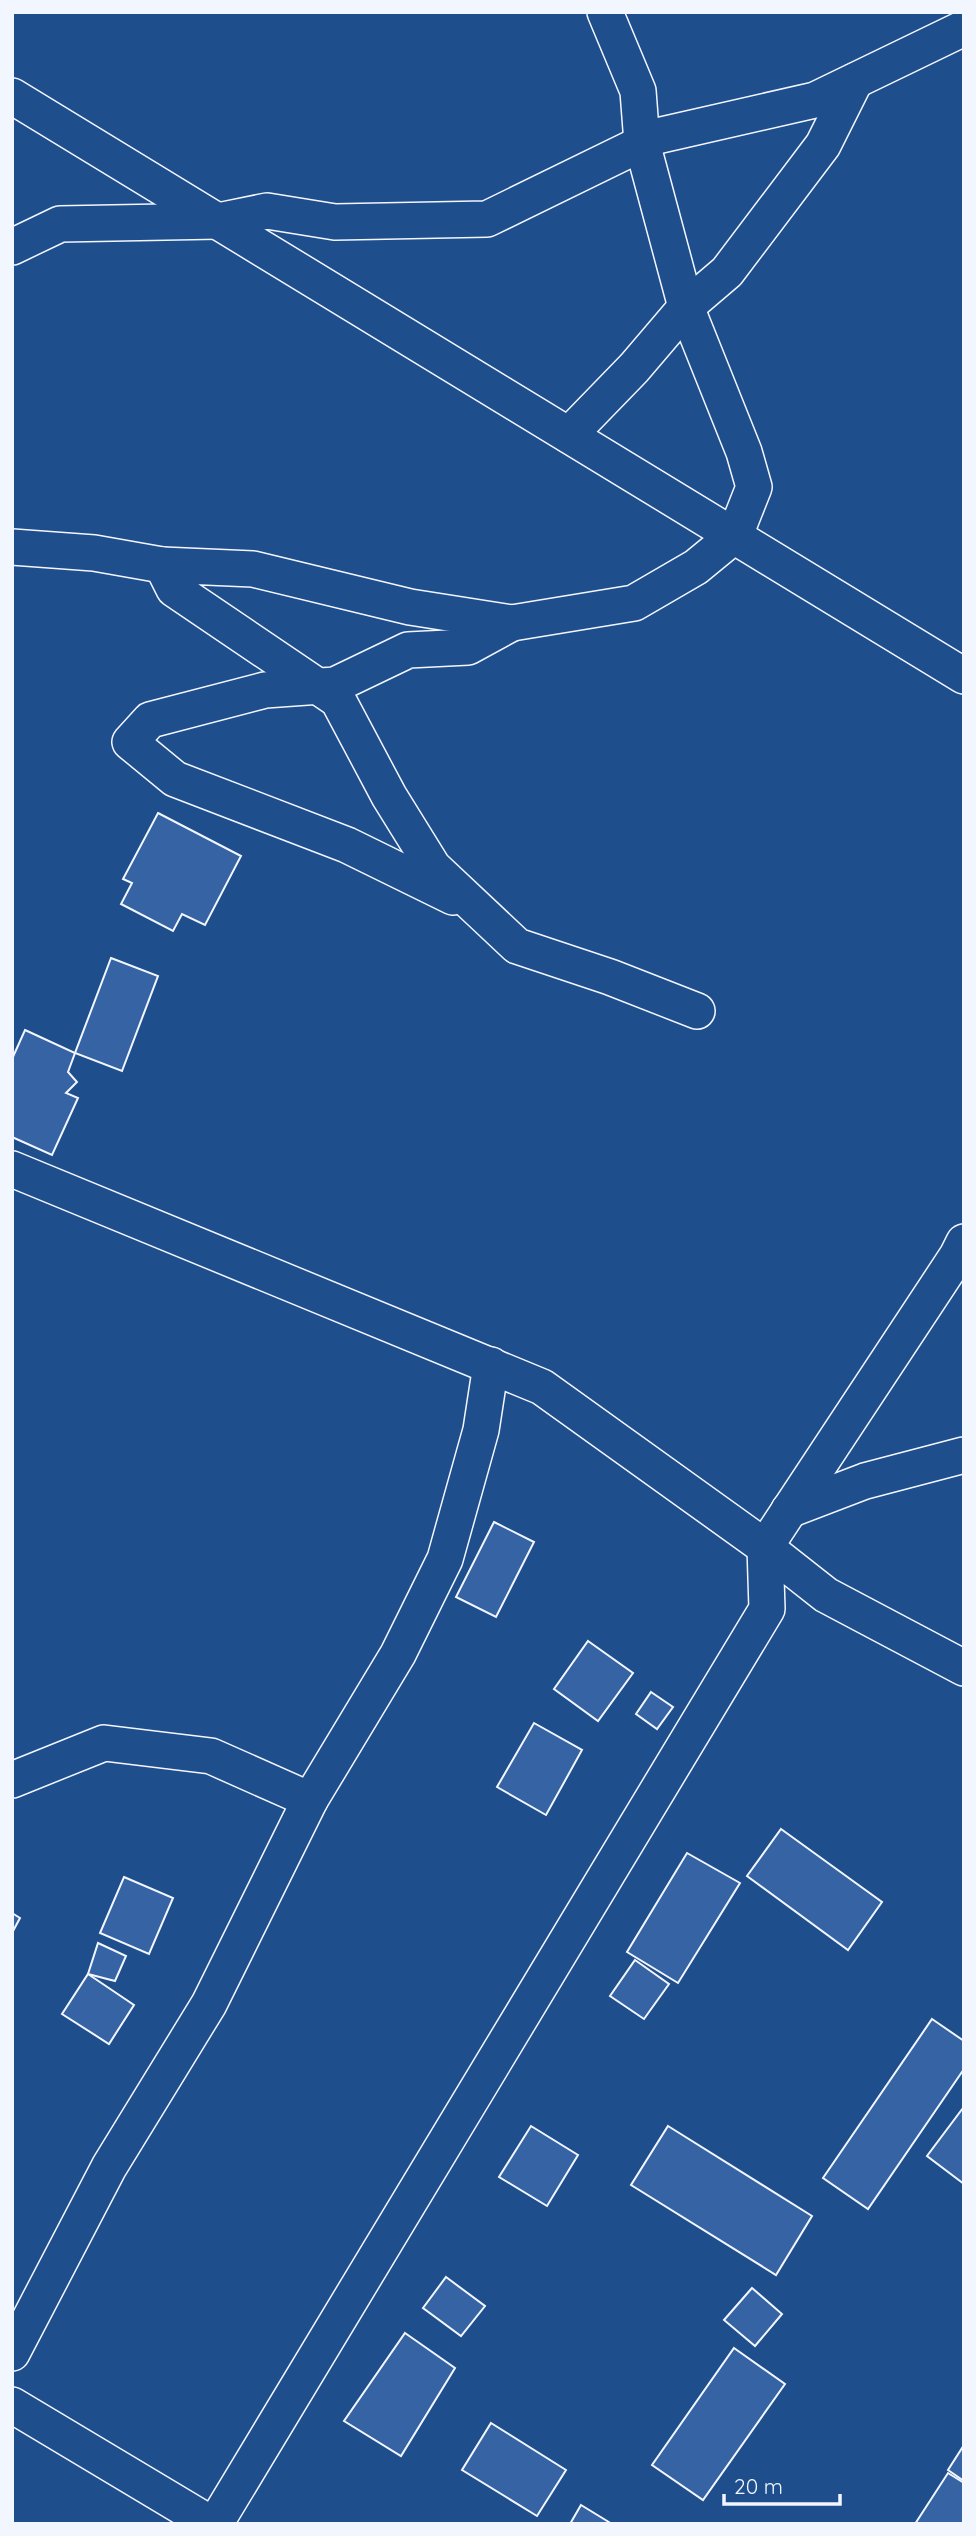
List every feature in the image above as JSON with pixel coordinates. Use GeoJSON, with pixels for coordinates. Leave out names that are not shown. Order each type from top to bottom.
{"type":"FeatureCollection","features":[{"type":"Feature","properties":{"kind":"street"},"geometry":{"type":"LineString","coordinates":[[12,547],[94,553],[162,565],[253,569],[410,607],[512,623],[634,603],[696,567],[734,535],[754,487],[744,452],[686,307],[642,143],[638,91],[605,12]]}},
{"type":"Feature","properties":{"kind":"street"},"geometry":{"type":"LineString","coordinates":[[12,247],[60,224],[218,221],[267,211],[335,222],[487,219],[657,136],[816,100],[964,28]]}},
{"type":"Feature","properties":{"kind":"street"},"geometry":{"type":"LineString","coordinates":[[569,435],[634,368],[686,307],[727,272],[823,145],[855,80]]}},
{"type":"Feature","properties":{"kind":"street"},"geometry":{"type":"LineString","coordinates":[[12,96],[964,676]]}},
{"type":"Feature","properties":{"kind":"street"},"geometry":{"type":"LineString","coordinates":[[162,565],[174,589],[338,700],[389,796],[433,867],[516,946],[610,977],[697,1011]]}},
{"type":"Feature","properties":{"kind":"street"},"geometry":{"type":"LineString","coordinates":[[479,910],[347,845],[176,779],[130,742],[150,720],[265,690],[335,685],[408,650],[468,647],[512,623]]}},
{"type":"Feature","properties":{"kind":"street"},"geometry":{"type":"LineString","coordinates":[[12,1169],[542,1387],[765,1547],[825,1594],[964,1668]]}},
{"type":"Feature","properties":{"kind":"street"},"geometry":{"type":"LineString","coordinates":[[12,2405],[213,2524],[767,1609],[765,1547],[948,1291],[964,1242]]}},
{"type":"Feature","properties":{"kind":"street"},"geometry":{"type":"LineString","coordinates":[[12,2353],[110,2167],[209,2004],[310,1800],[398,1654],[445,1559],[481,1430],[491,1366]]}},
{"type":"Feature","properties":{"kind":"street"},"geometry":{"type":"LineString","coordinates":[[789,1510],[865,1481],[964,1455]]}},
{"type":"Feature","properties":{"kind":"street"},"geometry":{"type":"LineString","coordinates":[[12,1780],[104,1743],[211,1756],[310,1800]]}},
{"type":"Feature","properties":{"kind":"building"},"geometry":{"type":"Polygon","coordinates":[[[158,813],[241,856],[205,925],[182,914],[173,931],[121,904],[132,883],[123,879],[158,813]]]}},
{"type":"Feature","properties":{"kind":"building"},"geometry":{"type":"Polygon","coordinates":[[[111,958],[158,976],[122,1071],[75,1053],[111,958]]]}},
{"type":"Feature","properties":{"kind":"building"},"geometry":{"type":"Polygon","coordinates":[[[25,1030],[75,1053],[68,1072],[77,1082],[66,1093],[78,1098],[52,1155],[12,1137],[12,1059],[25,1030]]]}},
{"type":"Feature","properties":{"kind":"building"},"geometry":{"type":"Polygon","coordinates":[[[494,1522],[534,1542],[496,1617],[456,1597],[494,1522]]]}},
{"type":"Feature","properties":{"kind":"building"},"geometry":{"type":"Polygon","coordinates":[[[588,1641],[633,1673],[598,1721],[554,1689],[588,1641]]]}},
{"type":"Feature","properties":{"kind":"building"},"geometry":{"type":"Polygon","coordinates":[[[651,1692],[673,1707],[657,1729],[636,1714],[651,1692]]]}},
{"type":"Feature","properties":{"kind":"building"},"geometry":{"type":"Polygon","coordinates":[[[534,1723],[582,1750],[546,1815],[497,1787],[534,1723]]]}},
{"type":"Feature","properties":{"kind":"building"},"geometry":{"type":"Polygon","coordinates":[[[781,1829],[882,1902],[848,1950],[747,1876],[781,1829]]]}},
{"type":"Feature","properties":{"kind":"building"},"geometry":{"type":"Polygon","coordinates":[[[687,1853],[740,1883],[678,1983],[627,1952],[687,1853]]]}},
{"type":"Feature","properties":{"kind":"building"},"geometry":{"type":"Polygon","coordinates":[[[124,1877],[173,1898],[149,1954],[100,1933],[124,1877]]]}},
{"type":"Feature","properties":{"kind":"building"},"geometry":{"type":"Polygon","coordinates":[[[12,1913],[20,1918],[12,1933],[12,1913]]]}},
{"type":"Feature","properties":{"kind":"building"},"geometry":{"type":"Polygon","coordinates":[[[98,1943],[126,1956],[115,1981],[88,1974],[98,1943]]]}},
{"type":"Feature","properties":{"kind":"building"},"geometry":{"type":"Polygon","coordinates":[[[635,1960],[669,1984],[644,2019],[610,1996],[635,1960]]]}},
{"type":"Feature","properties":{"kind":"building"},"geometry":{"type":"Polygon","coordinates":[[[88,1974],[134,2005],[109,2044],[62,2014],[88,1974]]]}},
{"type":"Feature","properties":{"kind":"building"},"geometry":{"type":"Polygon","coordinates":[[[932,2019],[964,2041],[964,2069],[868,2209],[823,2178],[932,2019]]]}},
{"type":"Feature","properties":{"kind":"building"},"geometry":{"type":"Polygon","coordinates":[[[964,2109],[964,2184],[927,2156],[964,2109]]]}},
{"type":"Feature","properties":{"kind":"building"},"geometry":{"type":"Polygon","coordinates":[[[531,2126],[578,2155],[547,2206],[499,2177],[531,2126]]]}},
{"type":"Feature","properties":{"kind":"building"},"geometry":{"type":"Polygon","coordinates":[[[668,2126],[812,2216],[776,2275],[631,2185],[668,2126]]]}},
{"type":"Feature","properties":{"kind":"building"},"geometry":{"type":"Polygon","coordinates":[[[446,2277],[485,2306],[461,2336],[423,2308],[446,2277]]]}},
{"type":"Feature","properties":{"kind":"building"},"geometry":{"type":"Polygon","coordinates":[[[752,2288],[782,2314],[755,2346],[724,2320],[752,2288]]]}},
{"type":"Feature","properties":{"kind":"building"},"geometry":{"type":"Polygon","coordinates":[[[405,2333],[455,2368],[401,2456],[344,2421],[405,2333]]]}},
{"type":"Feature","properties":{"kind":"building"},"geometry":{"type":"Polygon","coordinates":[[[734,2348],[785,2384],[703,2500],[652,2465],[734,2348]]]}},
{"type":"Feature","properties":{"kind":"building"},"geometry":{"type":"Polygon","coordinates":[[[491,2423],[566,2470],[537,2516],[462,2470],[491,2423]]]}},
{"type":"Feature","properties":{"kind":"building"},"geometry":{"type":"Polygon","coordinates":[[[964,2445],[964,2481],[948,2470],[964,2445]]]}},
{"type":"Feature","properties":{"kind":"building"},"geometry":{"type":"Polygon","coordinates":[[[948,2473],[964,2483],[964,2524],[915,2524],[948,2473]]]}},
{"type":"Feature","properties":{"kind":"building"},"geometry":{"type":"Polygon","coordinates":[[[581,2505],[612,2524],[570,2524],[581,2505]]]}}]}
